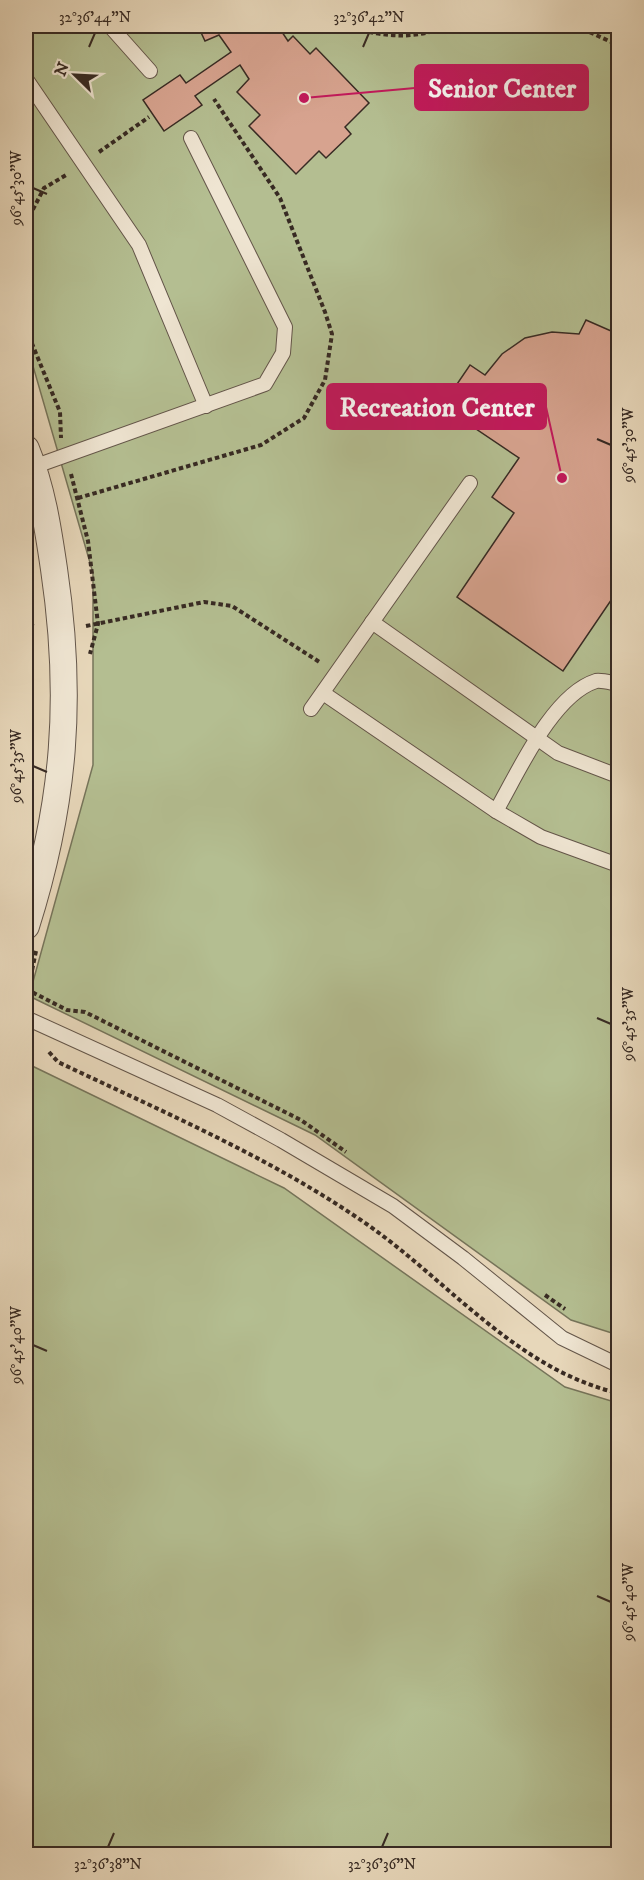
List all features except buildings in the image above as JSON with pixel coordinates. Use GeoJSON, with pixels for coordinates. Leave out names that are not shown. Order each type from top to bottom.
{"type":"FeatureCollection","features":[{"type":"Feature","properties":{"kind":"street"},"geometry":{"type":"LineString","coordinates":[[29,458],[46,513],[63,628],[65,675],[63,741],[56,808],[31,937]]}},
{"type":"Feature","properties":{"kind":"lane"},"geometry":{"type":"LineString","coordinates":[[110,26],[150,70]]}},
{"type":"Feature","properties":{"kind":"lane"},"geometry":{"type":"LineString","coordinates":[[26,79],[139,245],[206,406]]}},
{"type":"Feature","properties":{"kind":"lane"},"geometry":{"type":"LineString","coordinates":[[29,458],[66,458],[265,384],[283,353],[285,327],[191,138]]}},
{"type":"Feature","properties":{"kind":"lane"},"geometry":{"type":"LineString","coordinates":[[311,709],[470,483]]}},
{"type":"Feature","properties":{"kind":"lane"},"geometry":{"type":"LineString","coordinates":[[372,622],[558,753],[618,776]]}},
{"type":"Feature","properties":{"kind":"lane"},"geometry":{"type":"LineString","coordinates":[[496,811],[538,738],[571,694],[598,681],[618,684]]}},
{"type":"Feature","properties":{"kind":"lane"},"geometry":{"type":"LineString","coordinates":[[323,693],[496,811],[541,837],[618,864]]}},
{"type":"Feature","properties":{"kind":"lane"},"geometry":{"type":"LineString","coordinates":[[26,1018],[217,1105],[281,1140],[393,1206],[463,1258],[562,1338],[618,1365]]}},
{"type":"Feature","properties":{"kind":"path"},"geometry":{"type":"LineString","coordinates":[[347,26],[388,36],[404,36],[445,26]]}},
{"type":"Feature","properties":{"kind":"path"},"geometry":{"type":"LineString","coordinates":[[576,26],[618,45]]}},
{"type":"Feature","properties":{"kind":"path"},"geometry":{"type":"LineString","coordinates":[[78,498],[261,445],[304,418],[325,380],[332,334],[321,301],[280,198],[214,99]]}},
{"type":"Feature","properties":{"kind":"path"},"geometry":{"type":"LineString","coordinates":[[26,328],[60,412],[61,440],[88,541],[98,624],[89,658]]}},
{"type":"Feature","properties":{"kind":"path"},"geometry":{"type":"LineString","coordinates":[[77,627],[204,602],[232,606],[337,673]]}},
{"type":"Feature","properties":{"kind":"path"},"geometry":{"type":"LineString","coordinates":[[31,937],[27,990],[67,1010],[85,1012],[301,1120],[348,1154]]}},
{"type":"Feature","properties":{"kind":"path"},"geometry":{"type":"LineString","coordinates":[[46,1049],[58,1062],[231,1144],[284,1173],[368,1225],[517,1345],[568,1376],[618,1393]]}},
{"type":"Feature","properties":{"kind":"path"},"geometry":{"type":"LineString","coordinates":[[537,1289],[565,1309]]}},
{"type":"Feature","properties":{"kind":"green space"},"geometry":{"type":"Polygon","coordinates":[[[26,26],[618,26],[618,1335],[571,1320],[315,1135],[29,996],[93,765],[93,573],[26,342],[26,26]]]}},
{"type":"Feature","properties":{"kind":"green space"},"geometry":{"type":"Polygon","coordinates":[[[26,1063],[284,1188],[565,1387],[618,1403],[618,1854],[26,1854],[26,1063]]]}},
{"type":"Feature","properties":{"kind":"place","name":"Senior Center"},"geometry":{"type":"Point","coordinates":[304,98]}},
{"type":"Feature","properties":{"kind":"place","name":"Recreation Center"},"geometry":{"type":"Point","coordinates":[562,478]}}]}
